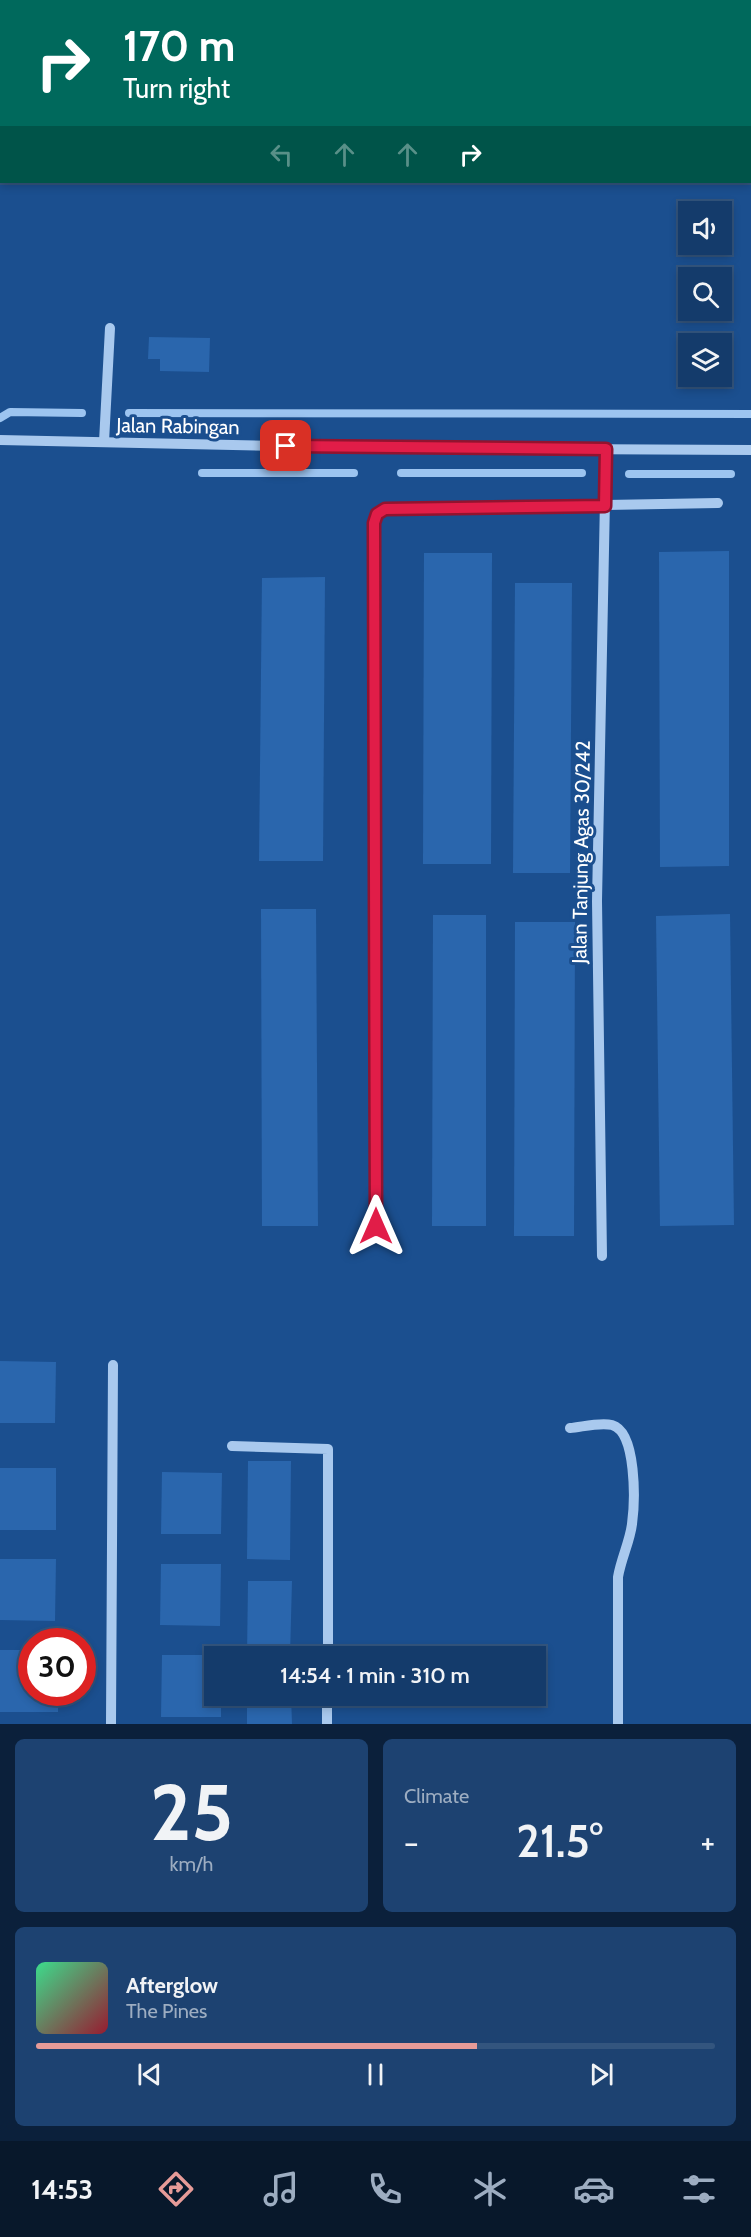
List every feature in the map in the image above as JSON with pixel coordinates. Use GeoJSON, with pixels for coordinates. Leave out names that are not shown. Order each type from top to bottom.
{"type":"FeatureCollection","features":[{"type":"Feature","properties":{"kind":"street"},"geometry":{"type":"LineString","coordinates":[[104,442],[110,328]]}},
{"type":"Feature","properties":{"kind":"street","name":"Jalan Rabingan"},"geometry":{"type":"LineString","coordinates":[[0,440],[751,450]]}},
{"type":"Feature","properties":{"kind":"street","name":"Jalan Tanjung Agas 30/242"},"geometry":{"type":"LineString","coordinates":[[603,1256],[597,901],[606,449]]}},
{"type":"Feature","properties":{"kind":"street"},"geometry":{"type":"LineString","coordinates":[[376,1226],[374,523],[377,514],[385,509],[718,503]]}},
{"type":"Feature","properties":{"kind":"street"},"geometry":{"type":"LineString","coordinates":[[111,1724],[112,1365]]}},
{"type":"Feature","properties":{"kind":"street"},"geometry":{"type":"LineString","coordinates":[[570,1428],[611,1425],[623,1433],[629,1447],[634,1496],[632,1526],[621,1556],[618,1577],[618,1724]]}},
{"type":"Feature","properties":{"kind":"street"},"geometry":{"type":"LineString","coordinates":[[232,1446],[328,1449],[328,1646]]}},
{"type":"Feature","properties":{"kind":"street"},"geometry":{"type":"LineString","coordinates":[[327,1706],[327,1724]]}},
{"type":"Feature","properties":{"kind":"building"},"geometry":{"type":"Polygon","coordinates":[[[149,337],[210,338],[209,372],[160,371],[160,359],[148,359],[149,337]]]}},
{"type":"Feature","properties":{"kind":"building"},"geometry":{"type":"Polygon","coordinates":[[[729,551],[729,866],[660,867],[659,552],[729,551]]]}},
{"type":"Feature","properties":{"kind":"building"},"geometry":{"type":"Polygon","coordinates":[[[424,553],[492,553],[491,864],[423,864],[424,553]]]}},
{"type":"Feature","properties":{"kind":"building"},"geometry":{"type":"Polygon","coordinates":[[[325,577],[323,861],[259,861],[262,578],[325,577]]]}},
{"type":"Feature","properties":{"kind":"building"},"geometry":{"type":"Polygon","coordinates":[[[515,583],[572,583],[570,873],[513,873],[515,583]]]}},
{"type":"Feature","properties":{"kind":"building"},"geometry":{"type":"Polygon","coordinates":[[[261,909],[316,909],[318,1226],[262,1226],[261,909]]]}},
{"type":"Feature","properties":{"kind":"building"},"geometry":{"type":"Polygon","coordinates":[[[730,914],[734,1225],[660,1226],[656,916],[730,914]]]}},
{"type":"Feature","properties":{"kind":"building"},"geometry":{"type":"Polygon","coordinates":[[[433,915],[486,915],[486,1226],[432,1226],[433,915]]]}},
{"type":"Feature","properties":{"kind":"building"},"geometry":{"type":"Polygon","coordinates":[[[515,922],[575,922],[574,1236],[514,1236],[515,922]]]}},
{"type":"Feature","properties":{"kind":"building"},"geometry":{"type":"Polygon","coordinates":[[[0,1361],[56,1362],[55,1423],[0,1423],[0,1361]]]}},
{"type":"Feature","properties":{"kind":"building"},"geometry":{"type":"Polygon","coordinates":[[[248,1461],[291,1461],[290,1560],[247,1559],[248,1461]]]}},
{"type":"Feature","properties":{"kind":"building"},"geometry":{"type":"Polygon","coordinates":[[[0,1468],[56,1468],[56,1530],[0,1530],[0,1468]]]}},
{"type":"Feature","properties":{"kind":"building"},"geometry":{"type":"Polygon","coordinates":[[[162,1472],[222,1473],[221,1534],[161,1534],[162,1472]]]}},
{"type":"Feature","properties":{"kind":"building"},"geometry":{"type":"Polygon","coordinates":[[[0,1559],[56,1559],[55,1621],[0,1620],[0,1559]]]}},
{"type":"Feature","properties":{"kind":"building"},"geometry":{"type":"Polygon","coordinates":[[[161,1564],[221,1564],[220,1626],[160,1625],[161,1564]]]}},
{"type":"Feature","properties":{"kind":"building"},"geometry":{"type":"Polygon","coordinates":[[[248,1581],[292,1581],[290,1646],[247,1646],[248,1581]]]}},
{"type":"Feature","properties":{"kind":"building"},"geometry":{"type":"Polygon","coordinates":[[[0,1650],[18,1650],[18,1706],[58,1706],[58,1712],[0,1712],[0,1650]]]}},
{"type":"Feature","properties":{"kind":"building"},"geometry":{"type":"Polygon","coordinates":[[[162,1655],[204,1655],[204,1706],[221,1706],[221,1717],[161,1717],[162,1655]]]}},
{"type":"Feature","properties":{"kind":"building"},"geometry":{"type":"Polygon","coordinates":[[[247,1706],[291,1706],[292,1724],[247,1724],[247,1706]]]}},
{"type":"Feature","properties":{"kind":"waterway"},"geometry":{"type":"LineString","coordinates":[[0,418],[10,412],[82,413]]}},
{"type":"Feature","properties":{"kind":"waterway"},"geometry":{"type":"LineString","coordinates":[[129,413],[751,414]]}},
{"type":"Feature","properties":{"kind":"waterway"},"geometry":{"type":"LineString","coordinates":[[202,473],[354,473]]}},
{"type":"Feature","properties":{"kind":"waterway"},"geometry":{"type":"LineString","coordinates":[[401,473],[582,473]]}},
{"type":"Feature","properties":{"kind":"waterway"},"geometry":{"type":"LineString","coordinates":[[629,474],[731,474]]}},
{"type":"Feature","properties":{"kind":"route"},"geometry":{"type":"LineString","coordinates":[[286,446],[606,449],[605,506],[385,509],[377,514],[374,523],[376,1226]]}}]}
